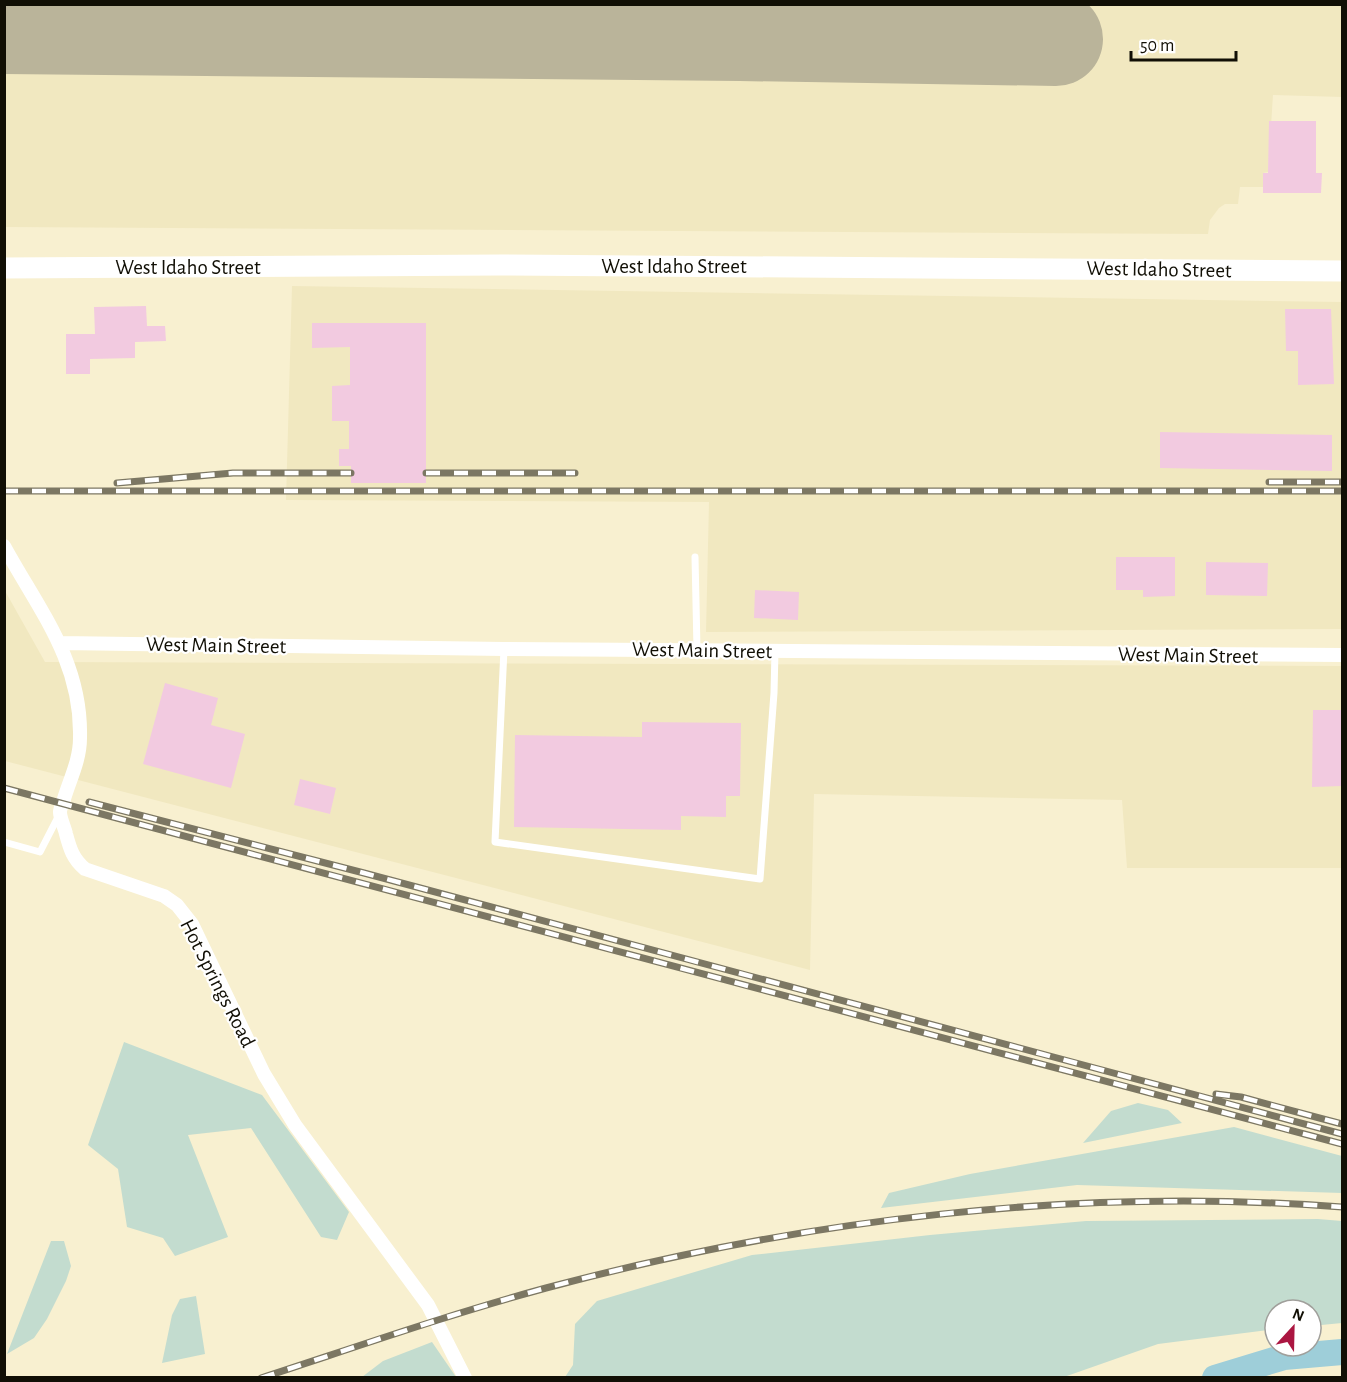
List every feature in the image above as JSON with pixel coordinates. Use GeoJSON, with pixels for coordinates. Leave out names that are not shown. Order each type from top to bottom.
{"type":"FeatureCollection","features":[{"type":"Feature","properties":{"kind":"main road","name":"West Idaho Street"},"geometry":{"type":"LineString","coordinates":[[4,268],[500,265],[1342,271]]}},
{"type":"Feature","properties":{"kind":"street"},"geometry":{"type":"LineString","coordinates":[[4,546],[61,643],[70,666],[76,692],[80,739],[77,763],[70,777],[60,812]]}},
{"type":"Feature","properties":{"kind":"street","name":"West Main Street"},"geometry":{"type":"LineString","coordinates":[[61,643],[504,649],[1342,655]]}},
{"type":"Feature","properties":{"kind":"street","name":"Hot Springs Road"},"geometry":{"type":"LineString","coordinates":[[60,812],[70,850],[77,862],[85,869],[164,896],[177,905],[192,924],[264,1074],[296,1125],[428,1305],[465,1377]]}},
{"type":"Feature","properties":{"kind":"lane"},"geometry":{"type":"LineString","coordinates":[[695,557],[697,649]]}},
{"type":"Feature","properties":{"kind":"lane"},"geometry":{"type":"LineString","coordinates":[[504,649],[495,842],[760,879],[775,651]]}},
{"type":"Feature","properties":{"kind":"lane"},"geometry":{"type":"LineString","coordinates":[[4,842],[40,852],[60,812]]}},
{"type":"Feature","properties":{"kind":"shaded area"},"geometry":{"type":"Polygon","coordinates":[[[5,5],[1342,5],[1342,97],[1273,95],[1268,172],[1263,173],[1263,187],[1240,187],[1238,204],[1225,204],[1219,208],[1210,220],[1208,234],[5,227],[5,5]]]}},
{"type":"Feature","properties":{"kind":"shaded area"},"geometry":{"type":"Polygon","coordinates":[[[292,286],[1342,302],[1342,629],[706,632],[709,502],[286,500],[292,286]]]}},
{"type":"Feature","properties":{"kind":"shaded area"},"geometry":{"type":"Polygon","coordinates":[[[4,589],[45,662],[1342,666],[1342,868],[1127,868],[1122,800],[814,794],[810,970],[5,761],[4,589]]]}},
{"type":"Feature","properties":{"kind":"green space"},"geometry":{"type":"Polygon","coordinates":[[[124,1042],[262,1095],[349,1212],[337,1240],[321,1237],[251,1128],[188,1135],[228,1237],[175,1256],[163,1238],[127,1227],[118,1169],[88,1145],[124,1042]]]}},
{"type":"Feature","properties":{"kind":"green space"},"geometry":{"type":"Polygon","coordinates":[[[1138,1103],[1168,1110],[1182,1123],[1083,1143],[1111,1111],[1138,1103]]]}},
{"type":"Feature","properties":{"kind":"green space"},"geometry":{"type":"Polygon","coordinates":[[[1234,1127],[1342,1156],[1342,1193],[1077,1185],[881,1208],[889,1193],[970,1174],[1234,1127]]]}},
{"type":"Feature","properties":{"kind":"green space"},"geometry":{"type":"Polygon","coordinates":[[[1318,1219],[1342,1221],[1342,1323],[1323,1325],[1323,1298],[1263,1298],[1263,1331],[1158,1344],[1064,1377],[565,1377],[573,1365],[575,1324],[597,1301],[752,1255],[930,1235],[1086,1221],[1318,1219]]]}},
{"type":"Feature","properties":{"kind":"green space"},"geometry":{"type":"Polygon","coordinates":[[[51,1241],[64,1241],[71,1266],[66,1281],[47,1319],[34,1338],[7,1354],[51,1241]]]}},
{"type":"Feature","properties":{"kind":"green space"},"geometry":{"type":"Polygon","coordinates":[[[196,1296],[205,1354],[162,1363],[172,1315],[180,1299],[196,1296]]]}},
{"type":"Feature","properties":{"kind":"green space"},"geometry":{"type":"Polygon","coordinates":[[[432,1342],[456,1377],[362,1377],[383,1361],[432,1342]]]}},
{"type":"Feature","properties":{"kind":"building"},"geometry":{"type":"Polygon","coordinates":[[[1269,121],[1316,121],[1316,173],[1322,173],[1321,193],[1263,193],[1263,173],[1268,173],[1269,121]]]}},
{"type":"Feature","properties":{"kind":"building"},"geometry":{"type":"Polygon","coordinates":[[[146,306],[147,326],[165,326],[166,341],[135,342],[135,358],[90,359],[90,374],[66,374],[66,334],[95,334],[94,307],[146,306]]]}},
{"type":"Feature","properties":{"kind":"building"},"geometry":{"type":"Polygon","coordinates":[[[1285,309],[1331,309],[1334,384],[1298,385],[1298,351],[1286,351],[1285,309]]]}},
{"type":"Feature","properties":{"kind":"building"},"geometry":{"type":"Polygon","coordinates":[[[312,323],[426,323],[426,483],[351,483],[351,466],[339,466],[339,449],[349,449],[349,421],[332,421],[332,386],[350,385],[350,347],[312,348],[312,323]]]}},
{"type":"Feature","properties":{"kind":"building"},"geometry":{"type":"Polygon","coordinates":[[[1160,432],[1332,435],[1332,471],[1160,468],[1160,432]]]}},
{"type":"Feature","properties":{"kind":"building"},"geometry":{"type":"Polygon","coordinates":[[[1116,557],[1175,557],[1175,596],[1143,597],[1143,590],[1116,590],[1116,557]]]}},
{"type":"Feature","properties":{"kind":"building"},"geometry":{"type":"Polygon","coordinates":[[[1206,562],[1268,563],[1267,596],[1206,595],[1206,562]]]}},
{"type":"Feature","properties":{"kind":"building"},"geometry":{"type":"Polygon","coordinates":[[[755,590],[799,592],[798,620],[754,618],[755,590]]]}},
{"type":"Feature","properties":{"kind":"building"},"geometry":{"type":"Polygon","coordinates":[[[165,683],[218,698],[211,725],[245,734],[231,788],[143,764],[165,683]]]}},
{"type":"Feature","properties":{"kind":"building"},"geometry":{"type":"Polygon","coordinates":[[[1313,710],[1342,710],[1342,786],[1312,787],[1313,710]]]}},
{"type":"Feature","properties":{"kind":"building"},"geometry":{"type":"Polygon","coordinates":[[[642,722],[741,723],[740,796],[726,796],[726,817],[681,816],[681,830],[514,827],[515,735],[642,737],[642,722]]]}},
{"type":"Feature","properties":{"kind":"building"},"geometry":{"type":"Polygon","coordinates":[[[300,779],[336,788],[330,814],[294,805],[300,779]]]}},
{"type":"Feature","properties":{"kind":"waterway"},"geometry":{"type":"LineString","coordinates":[[1215,1378],[1284,1357],[1342,1352]]}},
{"type":"Feature","properties":{"kind":"taxiway"},"geometry":{"type":"LineString","coordinates":[[593,32],[641,25],[664,17],[686,4]]}},
{"type":"Feature","properties":{"kind":"runway"},"geometry":{"type":"LineString","coordinates":[[4,27],[1056,39]]}},
{"type":"Feature","properties":{"kind":"railway"},"geometry":{"type":"LineString","coordinates":[[117,483],[233,473],[351,473]]}},
{"type":"Feature","properties":{"kind":"railway"},"geometry":{"type":"LineString","coordinates":[[426,473],[575,473]]}},
{"type":"Feature","properties":{"kind":"railway"},"geometry":{"type":"LineString","coordinates":[[1269,482],[1342,482]]}},
{"type":"Feature","properties":{"kind":"railway"},"geometry":{"type":"LineString","coordinates":[[4,491],[1342,491]]}},
{"type":"Feature","properties":{"kind":"railway"},"geometry":{"type":"LineString","coordinates":[[4,788],[1342,1144]]}},
{"type":"Feature","properties":{"kind":"railway"},"geometry":{"type":"LineString","coordinates":[[89,802],[364,873],[1342,1134]]}},
{"type":"Feature","properties":{"kind":"railway"},"geometry":{"type":"LineString","coordinates":[[1216,1094],[1241,1097],[1342,1124]]}},
{"type":"Feature","properties":{"kind":"railway"},"geometry":{"type":"LineString","coordinates":[[261,1378],[546,1288],[742,1243],[841,1227],[941,1214],[1041,1206],[1142,1202],[1242,1202],[1342,1207]]}}]}
